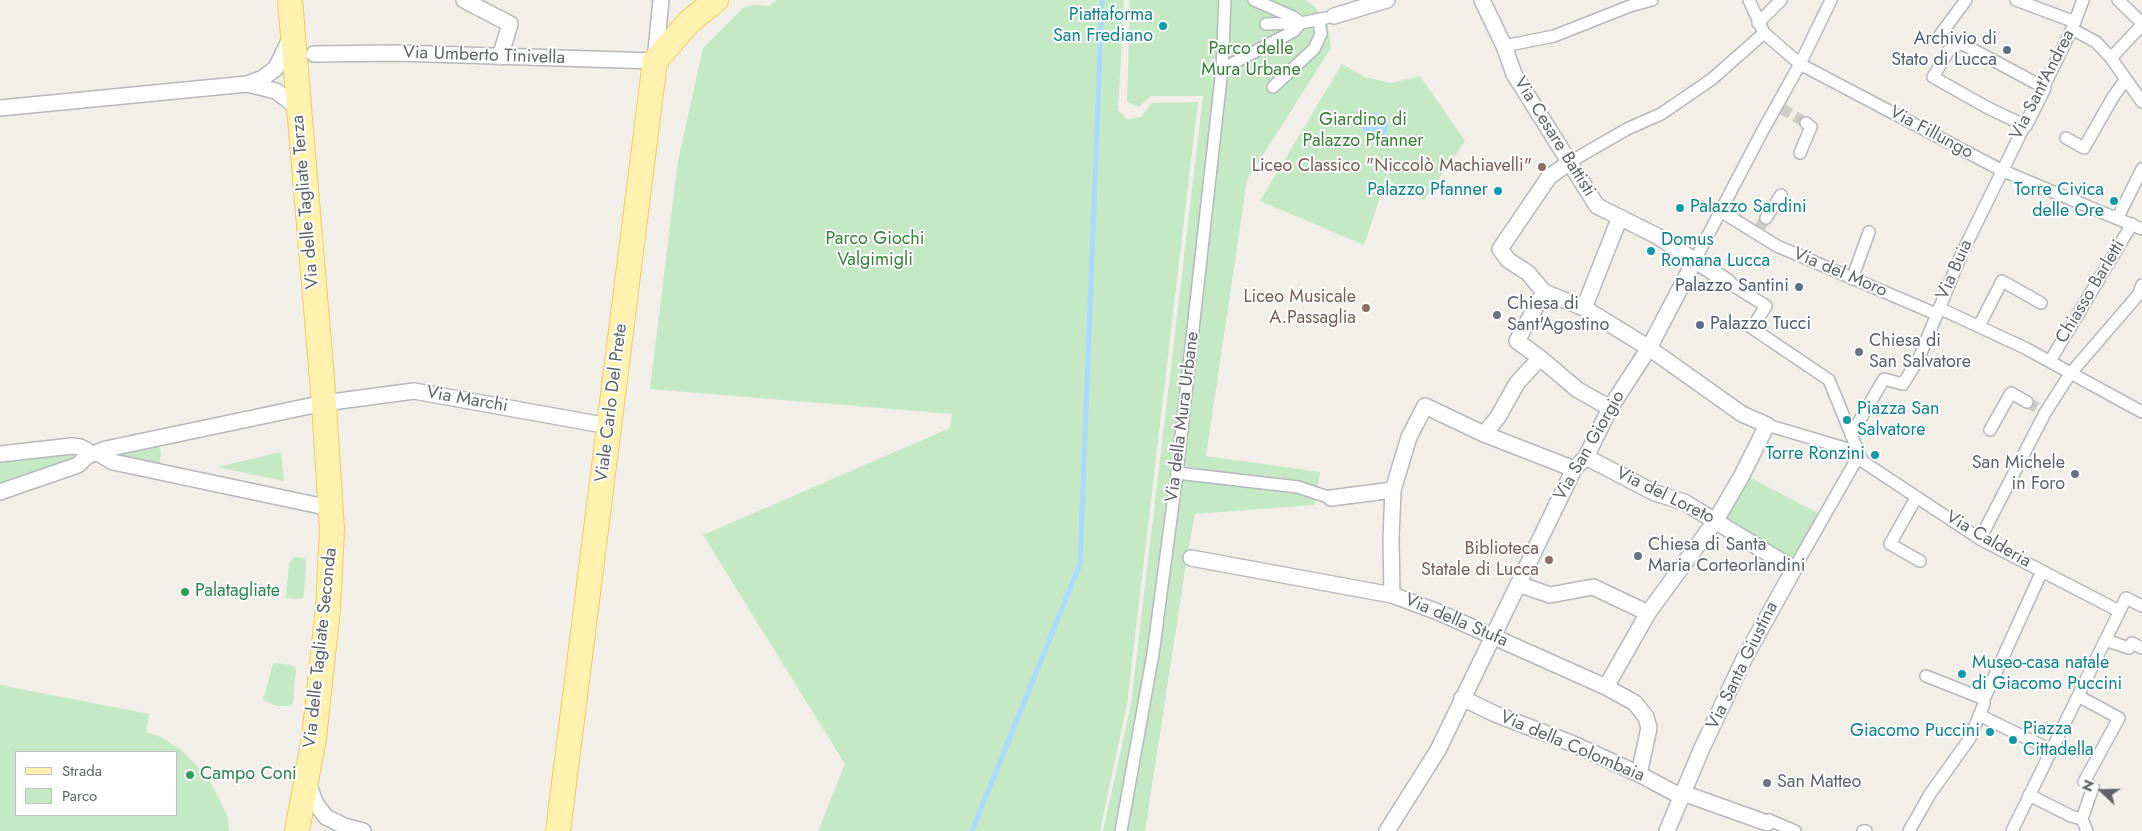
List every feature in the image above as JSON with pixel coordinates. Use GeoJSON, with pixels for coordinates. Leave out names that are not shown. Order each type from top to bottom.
{"type":"FeatureCollection","features":[{"type":"Feature","properties":{"kind":"main road","name":"Via delle Tagliate Terza"},"geometry":{"type":"LineString","coordinates":[[290,0],[324,403]]}},
{"type":"Feature","properties":{"kind":"main road"},"geometry":{"type":"LineString","coordinates":[[655,61],[690,22],[716,0]]}},
{"type":"Feature","properties":{"kind":"main road","name":"Viale Carlo Del Prete"},"geometry":{"type":"LineString","coordinates":[[558,831],[655,61]]}},
{"type":"Feature","properties":{"kind":"main road","name":"Via delle Tagliate Seconda"},"geometry":{"type":"LineString","coordinates":[[297,831],[314,738],[328,609],[331,550],[324,403]]}},
{"type":"Feature","properties":{"kind":"street"},"geometry":{"type":"LineString","coordinates":[[464,0],[510,24],[500,57]]}},
{"type":"Feature","properties":{"kind":"street"},"geometry":{"type":"LineString","coordinates":[[655,61],[661,0]]}},
{"type":"Feature","properties":{"kind":"street","name":"Via della Mura Urbane"},"geometry":{"type":"LineString","coordinates":[[1121,831],[1153,654],[1177,473],[1222,69],[1225,0]]}},
{"type":"Feature","properties":{"kind":"street"},"geometry":{"type":"LineString","coordinates":[[1254,0],[1293,16],[1301,23]]}},
{"type":"Feature","properties":{"kind":"street"},"geometry":{"type":"LineString","coordinates":[[1273,87],[1314,50],[1327,18],[1343,0]]}},
{"type":"Feature","properties":{"kind":"street"},"geometry":{"type":"LineString","coordinates":[[1266,24],[1301,23],[1327,18],[1387,0]]}},
{"type":"Feature","properties":{"kind":"street","name":"Via Cesare Battisti"},"geometry":{"type":"LineString","coordinates":[[1482,0],[1504,46],[1514,74],[1597,206],[1657,236],[1766,306],[1752,328],[1829,380],[1851,434]]}},
{"type":"Feature","properties":{"kind":"street"},"geometry":{"type":"LineString","coordinates":[[1504,46],[1554,36],[1630,6],[1652,0]]}},
{"type":"Feature","properties":{"kind":"street","name":"Via Fillungo"},"geometry":{"type":"LineString","coordinates":[[1748,0],[1761,28],[1800,64],[2001,170],[2137,226]]}},
{"type":"Feature","properties":{"kind":"street"},"geometry":{"type":"LineString","coordinates":[[1781,0],[1761,28],[1712,79],[1661,114],[1627,129],[1570,162],[1549,177],[1500,249],[1508,260],[1528,273],[1544,292],[1584,308],[1649,348],[1742,414],[1767,425],[1804,435],[1860,456]]}},
{"type":"Feature","properties":{"kind":"street","name":"Via San Giorgio"},"geometry":{"type":"LineString","coordinates":[[1387,831],[1438,750],[1574,469],[1586,458],[1610,408],[1649,348],[1779,106],[1831,0]]}},
{"type":"Feature","properties":{"kind":"street"},"geometry":{"type":"LineString","coordinates":[[1952,44],[1940,35],[1966,0]]}},
{"type":"Feature","properties":{"kind":"street"},"geometry":{"type":"LineString","coordinates":[[2016,0],[2073,26],[2096,42],[2111,58],[2142,102]]}},
{"type":"Feature","properties":{"kind":"street","name":"Via Sant'Andrea"},"geometry":{"type":"LineString","coordinates":[[2040,90],[2073,26],[2083,0]]}},
{"type":"Feature","properties":{"kind":"street"},"geometry":{"type":"LineString","coordinates":[[2111,58],[2142,24],[2118,0]]}},
{"type":"Feature","properties":{"kind":"street"},"geometry":{"type":"LineString","coordinates":[[1222,69],[1294,31],[1301,23]]}},
{"type":"Feature","properties":{"kind":"street"},"geometry":{"type":"LineString","coordinates":[[0,108],[246,84],[263,78],[276,68],[292,35]]}},
{"type":"Feature","properties":{"kind":"street"},"geometry":{"type":"LineString","coordinates":[[2023,126],[1933,77],[1955,40],[2040,90]]}},
{"type":"Feature","properties":{"kind":"street","name":"Via Umberto Tinivella"},"geometry":{"type":"LineString","coordinates":[[314,54],[397,53],[655,61]]}},
{"type":"Feature","properties":{"kind":"street"},"geometry":{"type":"LineString","coordinates":[[2066,138],[2084,148],[2113,97],[2126,79]]}},
{"type":"Feature","properties":{"kind":"street"},"geometry":{"type":"LineString","coordinates":[[246,84],[276,91],[298,108]]}},
{"type":"Feature","properties":{"kind":"street","name":"Via Sant'Andrea"},"geometry":{"type":"LineString","coordinates":[[2001,170],[2045,88],[2040,90]]}},
{"type":"Feature","properties":{"kind":"street"},"geometry":{"type":"LineString","coordinates":[[1800,153],[1811,127],[1806,123]]}},
{"type":"Feature","properties":{"kind":"street"},"geometry":{"type":"LineString","coordinates":[[2118,217],[2142,169]]}},
{"type":"Feature","properties":{"kind":"street","name":"Via Buia"},"geometry":{"type":"LineString","coordinates":[[1851,434],[1884,378],[1903,384],[1912,371],[1937,310],[2001,170]]}},
{"type":"Feature","properties":{"kind":"street"},"geometry":{"type":"LineString","coordinates":[[1766,218],[1781,195]]}},
{"type":"Feature","properties":{"kind":"street","name":"Via del Moro"},"geometry":{"type":"LineString","coordinates":[[1722,212],[1757,232],[1776,246],[1852,278],[1979,326],[2050,361],[2070,374],[2142,412]]}},
{"type":"Feature","properties":{"kind":"street"},"geometry":{"type":"LineString","coordinates":[[1584,308],[1620,217]]}},
{"type":"Feature","properties":{"kind":"street","name":"Chiasso Barletti"},"geometry":{"type":"LineString","coordinates":[[2050,361],[2137,226]]}},
{"type":"Feature","properties":{"kind":"street"},"geometry":{"type":"LineString","coordinates":[[1852,278],[1869,232]]}},
{"type":"Feature","properties":{"kind":"street"},"geometry":{"type":"LineString","coordinates":[[1979,326],[2002,281],[2041,303]]}},
{"type":"Feature","properties":{"kind":"street"},"geometry":{"type":"LineString","coordinates":[[1980,539],[2045,413],[2070,374],[2138,295],[2142,285]]}},
{"type":"Feature","properties":{"kind":"street"},"geometry":{"type":"LineString","coordinates":[[1544,292],[1517,341],[1578,390],[1610,408]]}},
{"type":"Feature","properties":{"kind":"street"},"geometry":{"type":"LineString","coordinates":[[1484,434],[1498,417],[1517,383],[1540,358]]}},
{"type":"Feature","properties":{"kind":"street","name":"Via Marchi"},"geometry":{"type":"LineString","coordinates":[[93,454],[324,403],[414,391],[609,426]]}},
{"type":"Feature","properties":{"kind":"street"},"geometry":{"type":"LineString","coordinates":[[1990,430],[2011,393],[2027,402]]}},
{"type":"Feature","properties":{"kind":"street"},"geometry":{"type":"LineString","coordinates":[[1392,595],[1391,538],[1394,490],[1409,437],[1425,406],[1484,434],[1574,469]]}},
{"type":"Feature","properties":{"kind":"street"},"geometry":{"type":"LineString","coordinates":[[1606,687],[1648,613],[1716,520],[1741,477],[1767,425]]}},
{"type":"Feature","properties":{"kind":"street"},"geometry":{"type":"LineString","coordinates":[[1851,434],[1860,456]]}},
{"type":"Feature","properties":{"kind":"street"},"geometry":{"type":"LineString","coordinates":[[0,454],[72,446],[80,447],[113,462],[330,508]]}},
{"type":"Feature","properties":{"kind":"street"},"geometry":{"type":"LineString","coordinates":[[0,492],[78,466],[93,454]]}},
{"type":"Feature","properties":{"kind":"street","name":"Via Calderia"},"geometry":{"type":"LineString","coordinates":[[1860,456],[1916,498],[1980,539],[2119,611]]}},
{"type":"Feature","properties":{"kind":"street","name":"Via Santa Giustina"},"geometry":{"type":"LineString","coordinates":[[1667,831],[1744,659],[1860,456]]}},
{"type":"Feature","properties":{"kind":"street","name":"Via del Loreto"},"geometry":{"type":"LineString","coordinates":[[1586,458],[1655,492],[1684,502],[1794,569]]}},
{"type":"Feature","properties":{"kind":"street"},"geometry":{"type":"LineString","coordinates":[[1177,473],[1298,487],[1331,498],[1394,490]]}},
{"type":"Feature","properties":{"kind":"street"},"geometry":{"type":"LineString","coordinates":[[1916,498],[1890,544],[1920,561]]}},
{"type":"Feature","properties":{"kind":"street","name":"Via della Stufa"},"geometry":{"type":"LineString","coordinates":[[1191,558],[1392,595],[1494,636],[1606,687],[1635,703],[1646,717],[1649,728],[1639,774]]}},
{"type":"Feature","properties":{"kind":"street"},"geometry":{"type":"LineString","coordinates":[[1909,831],[1930,794],[1966,744],[1980,715],[1984,699],[2042,571]]}},
{"type":"Feature","properties":{"kind":"street"},"geometry":{"type":"LineString","coordinates":[[1518,584],[1550,595],[1593,587],[1648,613]]}},
{"type":"Feature","properties":{"kind":"street"},"geometry":{"type":"LineString","coordinates":[[2012,831],[2126,598],[2142,606]]}},
{"type":"Feature","properties":{"kind":"street"},"geometry":{"type":"LineString","coordinates":[[2105,640],[2129,648],[2132,643],[2142,648]]}},
{"type":"Feature","properties":{"kind":"street"},"geometry":{"type":"LineString","coordinates":[[1926,676],[1984,699]]}},
{"type":"Feature","properties":{"kind":"street"},"geometry":{"type":"LineString","coordinates":[[2078,696],[2119,718],[2084,782],[2093,787],[2082,819],[2087,831]]}},
{"type":"Feature","properties":{"kind":"street","name":"Via della Colombaia"},"geometry":{"type":"LineString","coordinates":[[1462,698],[1495,714],[1571,743],[1682,795],[1767,823]]}},
{"type":"Feature","properties":{"kind":"street"},"geometry":{"type":"LineString","coordinates":[[1980,715],[2051,750]]}},
{"type":"Feature","properties":{"kind":"street"},"geometry":{"type":"LineString","coordinates":[[306,777],[316,804],[326,817],[363,831]]}},
{"type":"Feature","properties":{"kind":"street"},"geometry":{"type":"LineString","coordinates":[[2029,795],[2082,819]]}},
{"type":"Feature","properties":{"kind":"street"},"geometry":{"type":"LineString","coordinates":[[1767,823],[1769,820],[1795,831]]}},
{"type":"Feature","properties":{"kind":"green space","name":"Parco Giochi Valgimigli"},"geometry":{"type":"Polygon","coordinates":[[[777,0],[1124,0],[1118,110],[1127,119],[1141,117],[1152,103],[1198,102],[1127,704],[1100,831],[818,831],[845,764],[703,535],[950,428],[952,414],[650,389],[678,161],[703,48],[744,7],[754,5],[769,6],[777,0]]]}},
{"type":"Feature","properties":{"kind":"green space","name":"Parco delle Mura Urbane"},"geometry":{"type":"Polygon","coordinates":[[[1130,0],[1306,0],[1315,7],[1328,26],[1331,48],[1247,180],[1206,456],[1320,472],[1314,505],[1195,514],[1145,831],[1103,831],[1131,704],[1203,96],[1151,96],[1139,107],[1127,102],[1130,0]]]}},
{"type":"Feature","properties":{"kind":"green space","name":"Giardino di Palazzo Pfanner"},"geometry":{"type":"Polygon","coordinates":[[[1342,64],[1365,77],[1391,83],[1420,76],[1465,141],[1424,200],[1386,179],[1364,245],[1260,201],[1342,64]]]}},
{"type":"Feature","properties":{"kind":"green space"},"geometry":{"type":"Polygon","coordinates":[[[159,442],[161,453],[159,466],[116,456],[113,453],[159,442]]]}},
{"type":"Feature","properties":{"kind":"green space"},"geometry":{"type":"Polygon","coordinates":[[[75,451],[77,454],[76,461],[0,487],[0,461],[75,451]]]}},
{"type":"Feature","properties":{"kind":"green space"},"geometry":{"type":"Polygon","coordinates":[[[281,452],[284,481],[217,467],[281,452]]]}},
{"type":"Feature","properties":{"kind":"green space"},"geometry":{"type":"Polygon","coordinates":[[[1747,476],[1820,514],[1795,559],[1723,518],[1747,476]]]}},
{"type":"Feature","properties":{"kind":"green space"},"geometry":{"type":"Polygon","coordinates":[[[294,557],[304,558],[306,561],[304,596],[301,599],[286,598],[289,563],[294,557]]]}},
{"type":"Feature","properties":{"kind":"green space"},"geometry":{"type":"Polygon","coordinates":[[[273,664],[291,665],[296,668],[293,703],[289,706],[276,706],[263,700],[273,664]]]}},
{"type":"Feature","properties":{"kind":"green space","name":"Campo Coni"},"geometry":{"type":"Polygon","coordinates":[[[0,685],[149,714],[146,732],[161,737],[181,750],[197,766],[211,783],[223,806],[228,818],[229,831],[0,831],[0,685]]]}},
{"type":"Feature","properties":{"kind":"water"},"geometry":{"type":"Polygon","coordinates":[[[1375,113],[1384,117],[1388,126],[1384,135],[1375,139],[1366,135],[1362,126],[1366,117],[1375,113]]]}},
{"type":"Feature","properties":{"kind":"waterway"},"geometry":{"type":"LineString","coordinates":[[972,831],[1080,564],[1102,0]]}},
{"type":"Feature","properties":{"kind":"tunnel"},"geometry":{"type":"LineString","coordinates":[[1781,108],[1806,123]]}},
{"type":"Feature","properties":{"kind":"tunnel"},"geometry":{"type":"LineString","coordinates":[[1758,230],[1766,218]]}},
{"type":"Feature","properties":{"kind":"tunnel"},"geometry":{"type":"LineString","coordinates":[[2027,402],[2044,412]]}},
{"type":"Feature","properties":{"kind":"place","name":"Piattaforma San Frediano"},"geometry":{"type":"Point","coordinates":[1163,26]}},
{"type":"Feature","properties":{"kind":"place","name":"Archivio di Stato di Lucca"},"geometry":{"type":"Point","coordinates":[2007,50]}},
{"type":"Feature","properties":{"kind":"place","name":"Liceo Classico \"Niccolò Machiavelli\""},"geometry":{"type":"Point","coordinates":[1542,167]}},
{"type":"Feature","properties":{"kind":"place","name":"Palazzo Pfanner"},"geometry":{"type":"Point","coordinates":[1498,191]}},
{"type":"Feature","properties":{"kind":"place","name":"Torre Civica delle Ore"},"geometry":{"type":"Point","coordinates":[2114,201]}},
{"type":"Feature","properties":{"kind":"place","name":"Palazzo Sardini"},"geometry":{"type":"Point","coordinates":[1680,208]}},
{"type":"Feature","properties":{"kind":"place","name":"Domus Romana Lucca"},"geometry":{"type":"Point","coordinates":[1651,251]}},
{"type":"Feature","properties":{"kind":"place","name":"Palazzo Santini"},"geometry":{"type":"Point","coordinates":[1799,287]}},
{"type":"Feature","properties":{"kind":"place","name":"Liceo Musicale A.Passaglia"},"geometry":{"type":"Point","coordinates":[1366,308]}},
{"type":"Feature","properties":{"kind":"place","name":"Chiesa di Sant'Agostino"},"geometry":{"type":"Point","coordinates":[1497,315]}},
{"type":"Feature","properties":{"kind":"place","name":"Palazzo Tucci"},"geometry":{"type":"Point","coordinates":[1700,325]}},
{"type":"Feature","properties":{"kind":"place","name":"Chiesa di San Salvatore"},"geometry":{"type":"Point","coordinates":[1859,352]}},
{"type":"Feature","properties":{"kind":"place","name":"Piazza San Salvatore"},"geometry":{"type":"Point","coordinates":[1847,420]}},
{"type":"Feature","properties":{"kind":"place","name":"Torre Ronzini"},"geometry":{"type":"Point","coordinates":[1875,455]}},
{"type":"Feature","properties":{"kind":"place","name":"San Michele in Foro"},"geometry":{"type":"Point","coordinates":[2075,474]}},
{"type":"Feature","properties":{"kind":"place","name":"Chiesa di Santa Maria Corteorlandini"},"geometry":{"type":"Point","coordinates":[1638,556]}},
{"type":"Feature","properties":{"kind":"place","name":"Biblioteca Statale di Lucca"},"geometry":{"type":"Point","coordinates":[1549,560]}},
{"type":"Feature","properties":{"kind":"place","name":"Palatagliate"},"geometry":{"type":"Point","coordinates":[185,592]}},
{"type":"Feature","properties":{"kind":"place","name":"Museo-casa natale di Giacomo Puccini"},"geometry":{"type":"Point","coordinates":[1962,674]}},
{"type":"Feature","properties":{"kind":"place","name":"Giacomo Puccini"},"geometry":{"type":"Point","coordinates":[1990,732]}},
{"type":"Feature","properties":{"kind":"place","name":"Piazza Cittadella"},"geometry":{"type":"Point","coordinates":[2013,740]}},
{"type":"Feature","properties":{"kind":"place","name":"Campo Coni"},"geometry":{"type":"Point","coordinates":[190,775]}},
{"type":"Feature","properties":{"kind":"place","name":"San Matteo"},"geometry":{"type":"Point","coordinates":[1767,783]}}]}
